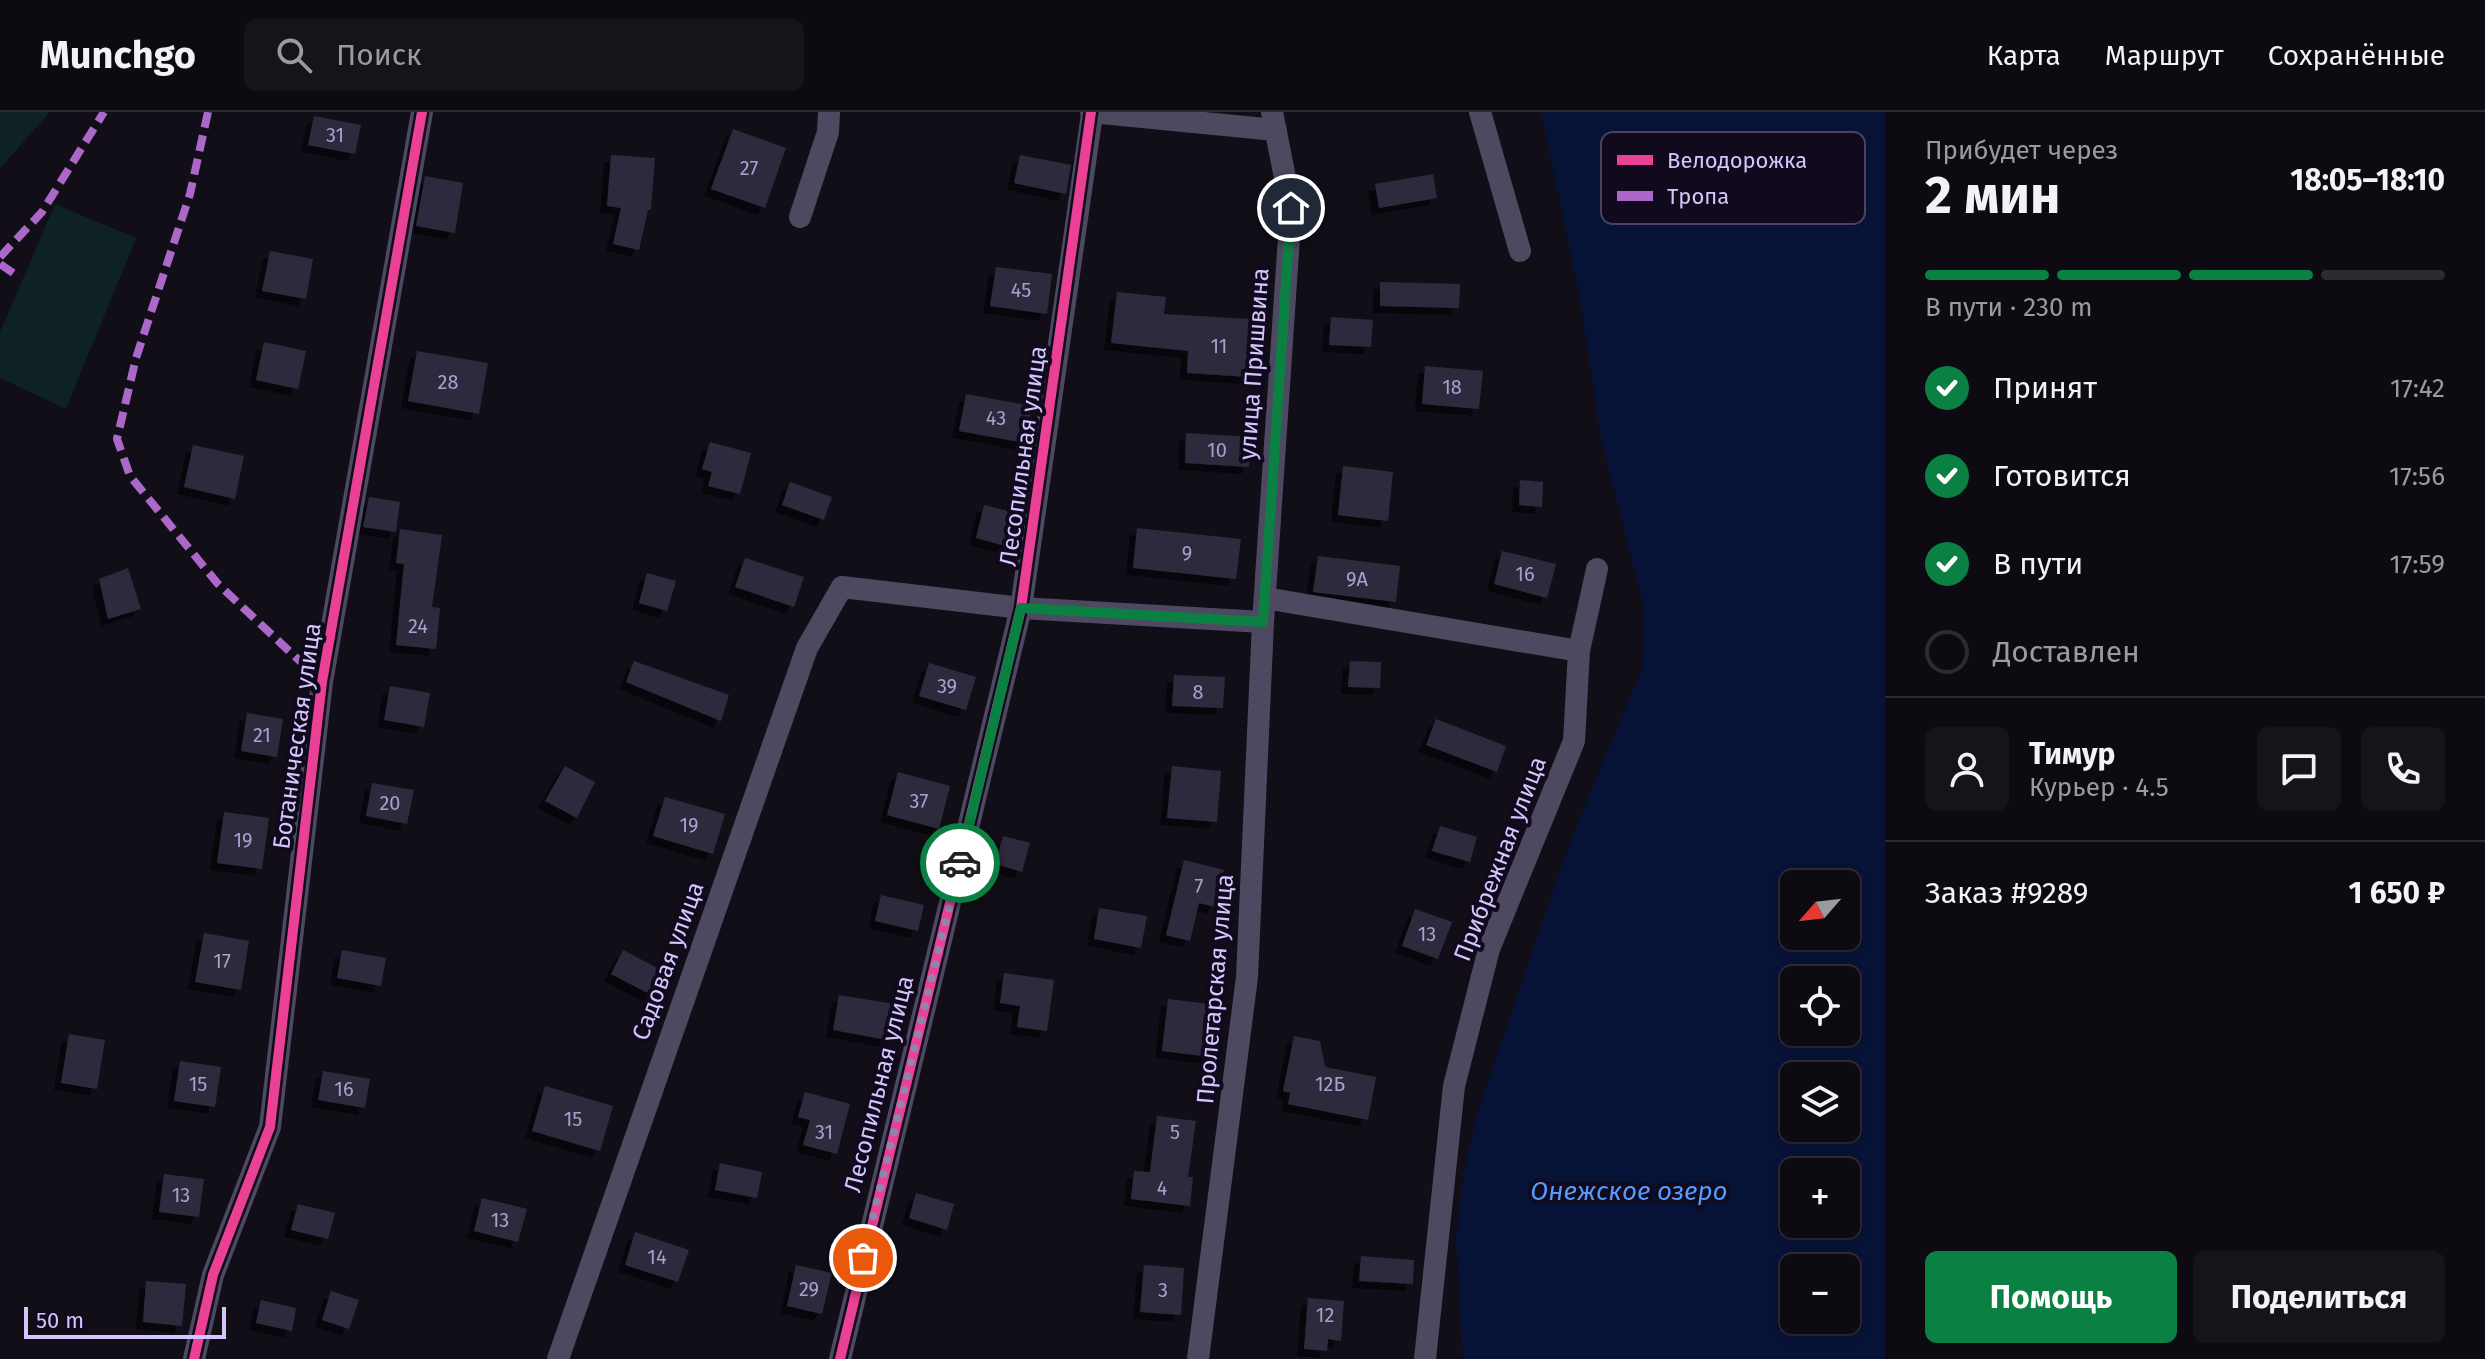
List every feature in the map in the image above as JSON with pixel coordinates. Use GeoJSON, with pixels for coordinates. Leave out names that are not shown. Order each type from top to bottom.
{"type":"FeatureCollection","features":[{"type":"Feature","properties":{"kind":"street","name":"Ботаническая улица"},"geometry":{"type":"LineString","coordinates":[[194,1359],[213,1275],[270,1127],[322,682],[422,112]]}},
{"type":"Feature","properties":{"kind":"street"},"geometry":{"type":"LineString","coordinates":[[800,217],[828,132],[829,112]]}},
{"type":"Feature","properties":{"kind":"street"},"geometry":{"type":"LineString","coordinates":[[1480,112],[1520,251]]}},
{"type":"Feature","properties":{"kind":"street"},"geometry":{"type":"LineString","coordinates":[[1091,113],[1274,121]]}},
{"type":"Feature","properties":{"kind":"street","name":"Лесопильная улица"},"geometry":{"type":"LineString","coordinates":[[840,1359],[1021,608],[1091,113]]}},
{"type":"Feature","properties":{"kind":"street","name":"улица Пришвина"},"geometry":{"type":"LineString","coordinates":[[1263,622],[1291,208],[1274,121]]}},
{"type":"Feature","properties":{"kind":"street","name":"Прибрежная улица"},"geometry":{"type":"LineString","coordinates":[[1425,1359],[1454,1086],[1489,949],[1574,741],[1579,651],[1597,569]]}},
{"type":"Feature","properties":{"kind":"street","name":"Садовая улица"},"geometry":{"type":"LineString","coordinates":[[558,1359],[807,648],[842,587],[1021,608]]}},
{"type":"Feature","properties":{"kind":"street"},"geometry":{"type":"LineString","coordinates":[[1265,598],[1579,651]]}},
{"type":"Feature","properties":{"kind":"street"},"geometry":{"type":"LineString","coordinates":[[1021,608],[1263,622]]}},
{"type":"Feature","properties":{"kind":"street","name":"Пролетарская улица"},"geometry":{"type":"LineString","coordinates":[[1198,1359],[1247,977],[1263,622]]}},
{"type":"Feature","properties":{"kind":"green space"},"geometry":{"type":"Polygon","coordinates":[[[0,112],[50,112],[0,168],[0,112]]]}},
{"type":"Feature","properties":{"kind":"green space"},"geometry":{"type":"Polygon","coordinates":[[[55,204],[136,238],[66,409],[0,378],[0,332],[55,204]]]}},
{"type":"Feature","properties":{"kind":"water","name":"Онежское озеро"},"geometry":{"type":"Polygon","coordinates":[[[1541,112],[1885,112],[1885,1359],[1463,1359],[1456,1238],[1464,1170],[1478,1110],[1570,842],[1642,668],[1644,608],[1601,439],[1580,299],[1541,112]]]}},
{"type":"Feature","properties":{"kind":"building"},"geometry":{"type":"Polygon","coordinates":[[[314,116],[361,125],[355,154],[308,145],[314,116]]]}},
{"type":"Feature","properties":{"kind":"building"},"geometry":{"type":"Polygon","coordinates":[[[733,129],[786,148],[765,208],[711,189],[733,129]]]}},
{"type":"Feature","properties":{"kind":"building"},"geometry":{"type":"Polygon","coordinates":[[[611,155],[655,158],[651,210],[648,210],[639,250],[613,244],[621,208],[607,206],[611,155]]]}},
{"type":"Feature","properties":{"kind":"building"},"geometry":{"type":"Polygon","coordinates":[[[1020,155],[1071,165],[1066,194],[1014,183],[1020,155]]]}},
{"type":"Feature","properties":{"kind":"building"},"geometry":{"type":"Polygon","coordinates":[[[1433,174],[1437,198],[1379,208],[1375,184],[1433,174]]]}},
{"type":"Feature","properties":{"kind":"building"},"geometry":{"type":"Polygon","coordinates":[[[425,176],[463,183],[455,233],[416,226],[425,176]]]}},
{"type":"Feature","properties":{"kind":"building"},"geometry":{"type":"Polygon","coordinates":[[[270,251],[313,259],[306,299],[262,291],[270,251]]]}},
{"type":"Feature","properties":{"kind":"building"},"geometry":{"type":"Polygon","coordinates":[[[996,267],[1052,274],[1047,314],[990,306],[996,267]]]}},
{"type":"Feature","properties":{"kind":"building"},"geometry":{"type":"Polygon","coordinates":[[[1380,282],[1460,284],[1459,308],[1380,306],[1380,282]]]}},
{"type":"Feature","properties":{"kind":"building"},"geometry":{"type":"Polygon","coordinates":[[[1117,292],[1166,297],[1164,314],[1251,319],[1248,377],[1187,373],[1188,351],[1111,343],[1117,292]]]}},
{"type":"Feature","properties":{"kind":"building"},"geometry":{"type":"Polygon","coordinates":[[[1331,317],[1373,320],[1371,347],[1329,345],[1331,317]]]}},
{"type":"Feature","properties":{"kind":"building"},"geometry":{"type":"Polygon","coordinates":[[[264,342],[306,351],[298,389],[256,380],[264,342]]]}},
{"type":"Feature","properties":{"kind":"building"},"geometry":{"type":"Polygon","coordinates":[[[417,351],[488,363],[479,414],[408,401],[417,351]]]}},
{"type":"Feature","properties":{"kind":"building"},"geometry":{"type":"Polygon","coordinates":[[[1425,366],[1483,371],[1479,409],[1422,404],[1425,366]]]}},
{"type":"Feature","properties":{"kind":"building"},"geometry":{"type":"Polygon","coordinates":[[[966,394],[1032,406],[1025,443],[959,431],[966,394]]]}},
{"type":"Feature","properties":{"kind":"building"},"geometry":{"type":"Polygon","coordinates":[[[1186,433],[1250,437],[1249,467],[1185,463],[1186,433]]]}},
{"type":"Feature","properties":{"kind":"building"},"geometry":{"type":"Polygon","coordinates":[[[710,442],[751,453],[740,494],[708,486],[712,472],[702,469],[710,442]]]}},
{"type":"Feature","properties":{"kind":"building"},"geometry":{"type":"Polygon","coordinates":[[[193,445],[244,456],[235,499],[184,487],[193,445]]]}},
{"type":"Feature","properties":{"kind":"building"},"geometry":{"type":"Polygon","coordinates":[[[1343,466],[1393,472],[1388,521],[1338,515],[1343,466]]]}},
{"type":"Feature","properties":{"kind":"building"},"geometry":{"type":"Polygon","coordinates":[[[1520,480],[1543,482],[1542,507],[1519,505],[1520,480]]]}},
{"type":"Feature","properties":{"kind":"building"},"geometry":{"type":"Polygon","coordinates":[[[790,482],[832,497],[824,520],[782,505],[790,482]]]}},
{"type":"Feature","properties":{"kind":"building"},"geometry":{"type":"Polygon","coordinates":[[[369,497],[400,502],[396,532],[363,527],[369,497]]]}},
{"type":"Feature","properties":{"kind":"building"},"geometry":{"type":"Polygon","coordinates":[[[984,505],[1020,514],[1012,548],[976,538],[984,505]]]}},
{"type":"Feature","properties":{"kind":"building"},"geometry":{"type":"Polygon","coordinates":[[[1137,528],[1241,539],[1236,579],[1133,568],[1137,528]]]}},
{"type":"Feature","properties":{"kind":"building"},"geometry":{"type":"Polygon","coordinates":[[[400,529],[442,535],[432,607],[440,608],[436,649],[396,645],[404,564],[396,563],[400,529]]]}},
{"type":"Feature","properties":{"kind":"building"},"geometry":{"type":"Polygon","coordinates":[[[1502,551],[1556,564],[1547,598],[1494,584],[1502,551]]]}},
{"type":"Feature","properties":{"kind":"building"},"geometry":{"type":"Polygon","coordinates":[[[1318,556],[1400,566],[1396,602],[1313,592],[1318,556]]]}},
{"type":"Feature","properties":{"kind":"building"},"geometry":{"type":"Polygon","coordinates":[[[745,558],[804,577],[794,607],[735,587],[745,558]]]}},
{"type":"Feature","properties":{"kind":"building"},"geometry":{"type":"Polygon","coordinates":[[[128,568],[141,609],[108,619],[99,579],[128,568]]]}},
{"type":"Feature","properties":{"kind":"building"},"geometry":{"type":"Polygon","coordinates":[[[647,573],[676,581],[667,611],[639,603],[647,573]]]}},
{"type":"Feature","properties":{"kind":"building"},"geometry":{"type":"Polygon","coordinates":[[[634,661],[729,695],[721,721],[626,682],[634,661]]]}},
{"type":"Feature","properties":{"kind":"building"},"geometry":{"type":"Polygon","coordinates":[[[1350,661],[1381,662],[1380,688],[1348,687],[1350,661]]]}},
{"type":"Feature","properties":{"kind":"building"},"geometry":{"type":"Polygon","coordinates":[[[929,663],[976,677],[966,710],[919,696],[929,663]]]}},
{"type":"Feature","properties":{"kind":"building"},"geometry":{"type":"Polygon","coordinates":[[[1174,675],[1225,677],[1223,708],[1172,706],[1174,675]]]}},
{"type":"Feature","properties":{"kind":"building"},"geometry":{"type":"Polygon","coordinates":[[[390,686],[430,693],[424,727],[384,720],[390,686]]]}},
{"type":"Feature","properties":{"kind":"building"},"geometry":{"type":"Polygon","coordinates":[[[247,713],[283,719],[277,757],[241,751],[247,713]]]}},
{"type":"Feature","properties":{"kind":"building"},"geometry":{"type":"Polygon","coordinates":[[[1436,719],[1506,746],[1497,772],[1426,745],[1436,719]]]}},
{"type":"Feature","properties":{"kind":"building"},"geometry":{"type":"Polygon","coordinates":[[[565,766],[595,782],[577,818],[545,801],[565,766]]]}},
{"type":"Feature","properties":{"kind":"building"},"geometry":{"type":"Polygon","coordinates":[[[1172,766],[1221,771],[1217,822],[1167,818],[1172,766]]]}},
{"type":"Feature","properties":{"kind":"building"},"geometry":{"type":"Polygon","coordinates":[[[898,772],[950,786],[939,829],[887,815],[898,772]]]}},
{"type":"Feature","properties":{"kind":"building"},"geometry":{"type":"Polygon","coordinates":[[[372,783],[414,790],[407,824],[366,816],[372,783]]]}},
{"type":"Feature","properties":{"kind":"building"},"geometry":{"type":"Polygon","coordinates":[[[665,797],[725,814],[713,854],[653,836],[665,797]]]}},
{"type":"Feature","properties":{"kind":"building"},"geometry":{"type":"Polygon","coordinates":[[[224,812],[269,818],[262,869],[217,863],[224,812]]]}},
{"type":"Feature","properties":{"kind":"building"},"geometry":{"type":"Polygon","coordinates":[[[1440,826],[1477,837],[1470,862],[1432,851],[1440,826]]]}},
{"type":"Feature","properties":{"kind":"building"},"geometry":{"type":"Polygon","coordinates":[[[1003,836],[1030,843],[1022,872],[995,864],[1003,836]]]}},
{"type":"Feature","properties":{"kind":"building"},"geometry":{"type":"Polygon","coordinates":[[[1184,860],[1224,870],[1215,907],[1199,903],[1190,941],[1166,935],[1184,860]]]}},
{"type":"Feature","properties":{"kind":"building"},"geometry":{"type":"Polygon","coordinates":[[[881,895],[924,905],[918,931],[875,921],[881,895]]]}},
{"type":"Feature","properties":{"kind":"building"},"geometry":{"type":"Polygon","coordinates":[[[1099,908],[1147,916],[1141,948],[1094,939],[1099,908]]]}},
{"type":"Feature","properties":{"kind":"building"},"geometry":{"type":"Polygon","coordinates":[[[1415,909],[1452,922],[1438,959],[1402,946],[1415,909]]]}},
{"type":"Feature","properties":{"kind":"building"},"geometry":{"type":"Polygon","coordinates":[[[204,933],[249,941],[241,990],[195,982],[204,933]]]}},
{"type":"Feature","properties":{"kind":"building"},"geometry":{"type":"Polygon","coordinates":[[[342,950],[386,958],[381,986],[337,978],[342,950]]]}},
{"type":"Feature","properties":{"kind":"building"},"geometry":{"type":"Polygon","coordinates":[[[623,950],[667,973],[655,997],[611,974],[623,950]]]}},
{"type":"Feature","properties":{"kind":"building"},"geometry":{"type":"Polygon","coordinates":[[[1004,973],[1054,980],[1047,1031],[1017,1027],[1020,1006],[1000,1003],[1004,973]]]}},
{"type":"Feature","properties":{"kind":"building"},"geometry":{"type":"Polygon","coordinates":[[[839,995],[894,1004],[887,1040],[833,1030],[839,995]]]}},
{"type":"Feature","properties":{"kind":"building"},"geometry":{"type":"Polygon","coordinates":[[[1168,999],[1217,1005],[1211,1057],[1162,1051],[1168,999]]]}},
{"type":"Feature","properties":{"kind":"building"},"geometry":{"type":"Polygon","coordinates":[[[69,1034],[105,1040],[97,1089],[61,1083],[69,1034]]]}},
{"type":"Feature","properties":{"kind":"building"},"geometry":{"type":"Polygon","coordinates":[[[1294,1036],[1320,1041],[1325,1067],[1376,1077],[1368,1120],[1288,1104],[1290,1093],[1283,1091],[1294,1036]]]}},
{"type":"Feature","properties":{"kind":"building"},"geometry":{"type":"Polygon","coordinates":[[[180,1061],[221,1067],[215,1107],[174,1101],[180,1061]]]}},
{"type":"Feature","properties":{"kind":"building"},"geometry":{"type":"Polygon","coordinates":[[[323,1071],[370,1079],[365,1108],[318,1100],[323,1071]]]}},
{"type":"Feature","properties":{"kind":"building"},"geometry":{"type":"Polygon","coordinates":[[[545,1086],[613,1106],[600,1151],[532,1131],[545,1086]]]}},
{"type":"Feature","properties":{"kind":"building"},"geometry":{"type":"Polygon","coordinates":[[[805,1092],[850,1104],[837,1154],[803,1145],[810,1120],[798,1117],[805,1092]]]}},
{"type":"Feature","properties":{"kind":"building"},"geometry":{"type":"Polygon","coordinates":[[[1157,1116],[1196,1121],[1188,1177],[1193,1177],[1190,1206],[1131,1199],[1134,1171],[1150,1172],[1157,1116]]]}},
{"type":"Feature","properties":{"kind":"building"},"geometry":{"type":"Polygon","coordinates":[[[720,1163],[762,1172],[757,1198],[715,1190],[720,1163]]]}},
{"type":"Feature","properties":{"kind":"building"},"geometry":{"type":"Polygon","coordinates":[[[164,1174],[204,1179],[199,1217],[159,1212],[164,1174]]]}},
{"type":"Feature","properties":{"kind":"building"},"geometry":{"type":"Polygon","coordinates":[[[916,1193],[954,1204],[947,1230],[909,1218],[916,1193]]]}},
{"type":"Feature","properties":{"kind":"building"},"geometry":{"type":"Polygon","coordinates":[[[482,1198],[527,1209],[518,1242],[474,1231],[482,1198]]]}},
{"type":"Feature","properties":{"kind":"building"},"geometry":{"type":"Polygon","coordinates":[[[298,1204],[335,1213],[328,1239],[291,1230],[298,1204]]]}},
{"type":"Feature","properties":{"kind":"building"},"geometry":{"type":"Polygon","coordinates":[[[635,1232],[689,1250],[678,1282],[625,1265],[635,1232]]]}},
{"type":"Feature","properties":{"kind":"building"},"geometry":{"type":"Polygon","coordinates":[[[1361,1256],[1414,1260],[1413,1284],[1359,1281],[1361,1256]]]}},
{"type":"Feature","properties":{"kind":"building"},"geometry":{"type":"Polygon","coordinates":[[[796,1265],[832,1273],[822,1314],[787,1306],[796,1265]]]}},
{"type":"Feature","properties":{"kind":"building"},"geometry":{"type":"Polygon","coordinates":[[[1144,1265],[1184,1268],[1181,1315],[1140,1312],[1144,1265]]]}},
{"type":"Feature","properties":{"kind":"building"},"geometry":{"type":"Polygon","coordinates":[[[146,1281],[186,1284],[182,1326],[143,1322],[146,1281]]]}},
{"type":"Feature","properties":{"kind":"building"},"geometry":{"type":"Polygon","coordinates":[[[331,1291],[359,1300],[349,1329],[322,1320],[331,1291]]]}},
{"type":"Feature","properties":{"kind":"building"},"geometry":{"type":"Polygon","coordinates":[[[1308,1298],[1344,1301],[1341,1341],[1328,1339],[1327,1351],[1304,1349],[1308,1298]]]}},
{"type":"Feature","properties":{"kind":"building"},"geometry":{"type":"Polygon","coordinates":[[[261,1300],[296,1308],[292,1331],[256,1323],[261,1300]]]}},
{"type":"Feature","properties":{"kind":"marked path"},"geometry":{"type":"LineString","coordinates":[[0,257],[42,212],[104,112]]}},
{"type":"Feature","properties":{"kind":"marked path"},"geometry":{"type":"LineString","coordinates":[[208,112],[190,194],[136,358],[117,439],[130,476],[218,584],[322,682]]}},
{"type":"Feature","properties":{"kind":"marked path"},"geometry":{"type":"LineString","coordinates":[[0,264],[16,275]]}},
{"type":"Feature","properties":{"kind":"cycle path"},"geometry":{"type":"LineString","coordinates":[[194,1359],[213,1275],[270,1127],[322,682],[422,112]]}},
{"type":"Feature","properties":{"kind":"cycle path"},"geometry":{"type":"LineString","coordinates":[[840,1359],[1021,608],[1091,112]]}},
{"type":"Feature","properties":{"kind":"way so far"},"geometry":{"type":"LineString","coordinates":[[863,1258],[960,863]]}},
{"type":"Feature","properties":{"kind":"route"},"geometry":{"type":"LineString","coordinates":[[960,863],[1021,608],[1263,622],[1291,208]]}}]}
